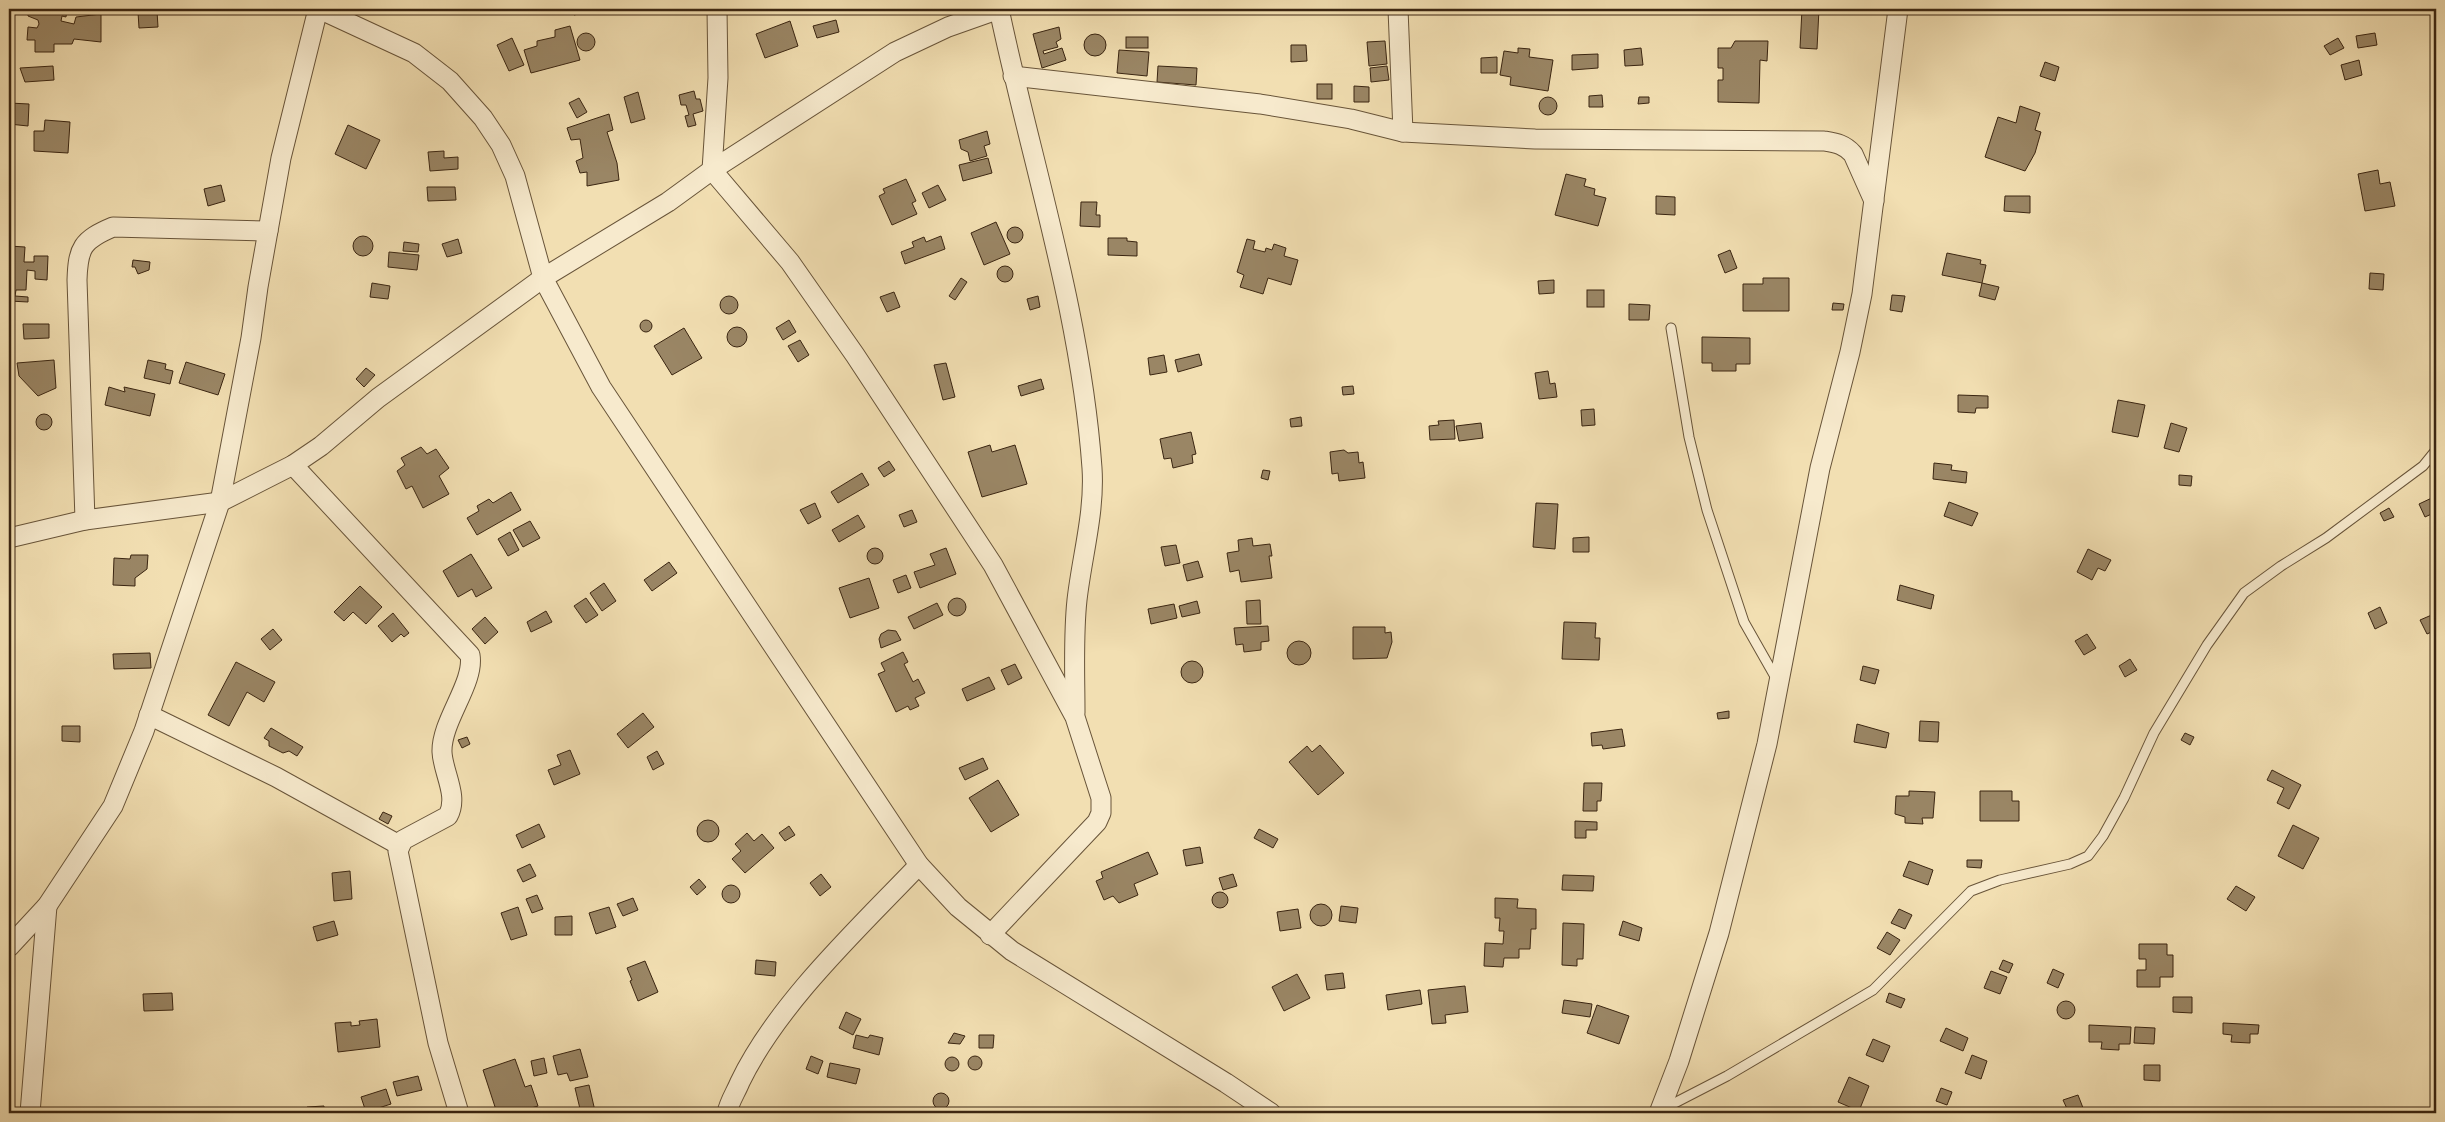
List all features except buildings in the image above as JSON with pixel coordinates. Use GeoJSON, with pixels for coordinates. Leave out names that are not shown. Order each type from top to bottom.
{"type":"FeatureCollection","features":[{"type":"Feature","properties":{"kind":"street"},"geometry":{"type":"LineString","coordinates":[[9,947],[47,906],[112,806],[149,715],[220,502],[252,338],[281,158],[318,9],[414,53],[450,81],[483,118],[501,145],[515,176],[543,278],[600,387],[919,865],[958,906],[990,934],[1075,992],[1226,1083],[1271,1113]]}},
{"type":"Feature","properties":{"kind":"street"},"geometry":{"type":"LineString","coordinates":[[718,9],[718,78],[712,170],[790,262],[855,355],[993,565],[1075,717],[1101,798],[1101,812],[1097,822],[990,934]]}},
{"type":"Feature","properties":{"kind":"street"},"geometry":{"type":"LineString","coordinates":[[9,538],[85,520],[220,502],[293,465],[320,446],[378,398],[543,278],[668,202],[712,170],[895,52],[948,27],[999,9],[1013,76],[1067,299],[1080,364],[1092,469],[1088,530],[1075,628],[1075,717]]}},
{"type":"Feature","properties":{"kind":"street"},"geometry":{"type":"LineString","coordinates":[[1398,9],[1403,132]]}},
{"type":"Feature","properties":{"kind":"street"},"geometry":{"type":"LineString","coordinates":[[1659,1112],[1679,1061],[1719,933],[1767,744],[1820,468],[1850,352],[1862,294],[1898,9]]}},
{"type":"Feature","properties":{"kind":"street"},"geometry":{"type":"LineString","coordinates":[[1013,76],[1260,104],[1351,119],[1403,132],[1535,139],[1824,141],[1842,144],[1848,148],[1874,201]]}},
{"type":"Feature","properties":{"kind":"street"},"geometry":{"type":"LineString","coordinates":[[85,520],[76,280],[77,258],[80,248],[91,239],[113,227],[268,231]]}},
{"type":"Feature","properties":{"kind":"street"},"geometry":{"type":"LineString","coordinates":[[293,465],[470,655],[470,669],[443,739],[444,769],[453,801],[452,809],[448,816],[403,840],[399,846],[438,1043],[459,1113]]}},
{"type":"Feature","properties":{"kind":"street"},"geometry":{"type":"LineString","coordinates":[[149,715],[276,777],[399,846]]}},
{"type":"Feature","properties":{"kind":"street"},"geometry":{"type":"LineString","coordinates":[[727,1113],[749,1063],[777,1022],[830,959],[919,865]]}},
{"type":"Feature","properties":{"kind":"street"},"geometry":{"type":"LineString","coordinates":[[30,1113],[47,906]]}},
{"type":"Feature","properties":{"kind":"lane"},"geometry":{"type":"LineString","coordinates":[[1671,328],[1688,437],[1707,510],[1744,622],[1779,682]]}},
{"type":"Feature","properties":{"kind":"lane"},"geometry":{"type":"LineString","coordinates":[[1659,1112],[1727,1076],[1873,990],[1971,891],[2000,880],[2070,864],[2088,856],[2103,836],[2124,798],[2154,733],[2207,645],[2244,594],[2281,566],[2326,538],[2424,466],[2436,450]]}}]}
